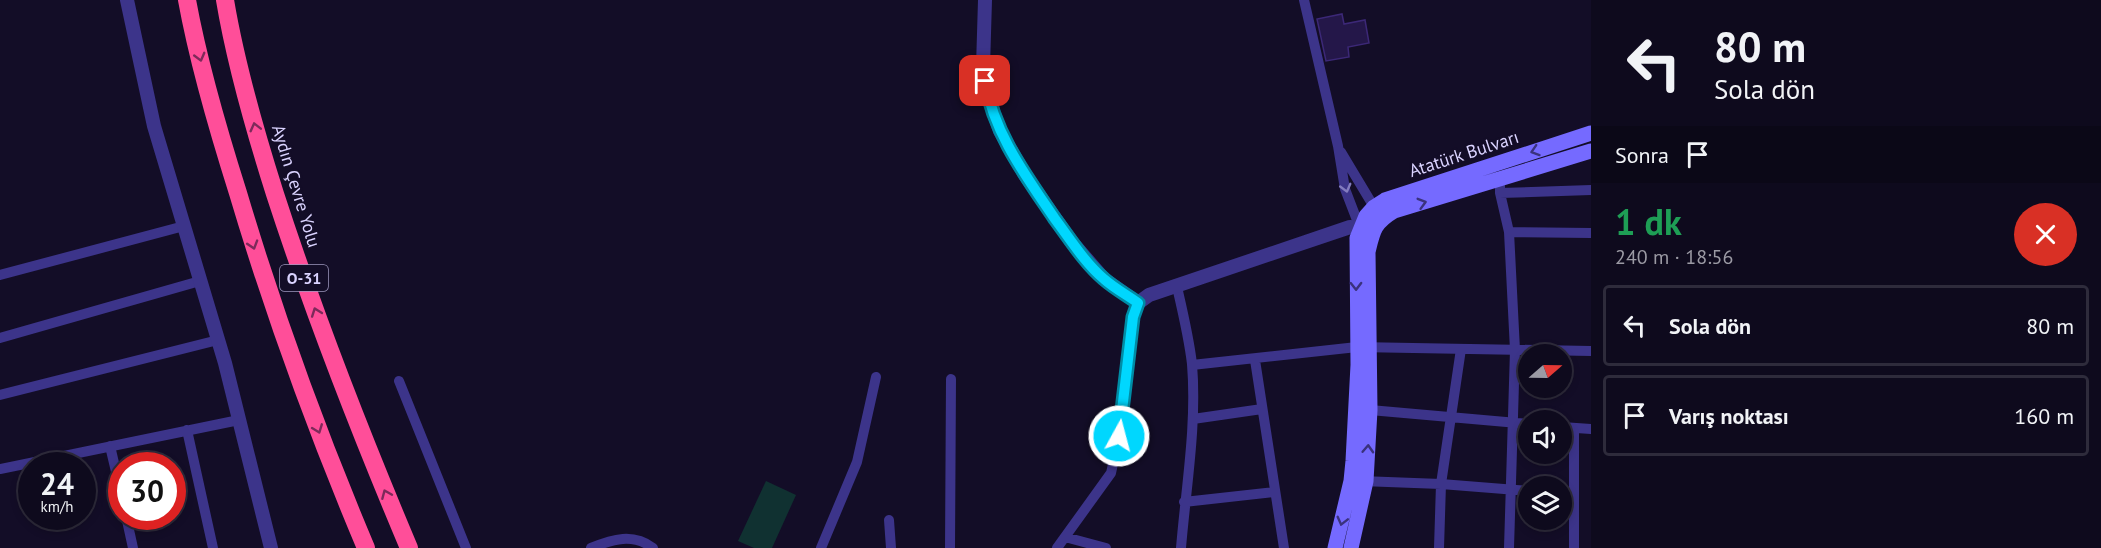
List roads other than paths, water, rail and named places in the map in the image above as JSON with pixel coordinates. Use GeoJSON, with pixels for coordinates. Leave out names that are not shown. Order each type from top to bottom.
{"type":"FeatureCollection","features":[{"type":"Feature","properties":{"kind":"highway","name":"O-31"},"geometry":{"type":"LineString","coordinates":[[187,0],[218,130],[262,274],[332,466],[366,548]]}},
{"type":"Feature","properties":{"kind":"highway","name":"Aydın Çevre Yolu"},"geometry":{"type":"LineString","coordinates":[[225,0],[258,137],[294,252],[363,439],[409,548]]}},
{"type":"Feature","properties":{"kind":"main road","name":"Atatürk Bulvarı"},"geometry":{"type":"LineString","coordinates":[[1374,207],[1385,200],[1591,133]]}},
{"type":"Feature","properties":{"kind":"main road","name":"Atatürk Bulvarı"},"geometry":{"type":"LineString","coordinates":[[1366,229],[1394,211],[1500,186],[1591,151]]}},
{"type":"Feature","properties":{"kind":"main road"},"geometry":{"type":"LineString","coordinates":[[1335,548],[1359,481],[1357,406],[1364,347],[1368,252],[1366,229],[1374,207]]}},
{"type":"Feature","properties":{"kind":"main road"},"geometry":{"type":"LineString","coordinates":[[1351,548],[1370,410],[1364,347]]}},
{"type":"Feature","properties":{"kind":"street"},"geometry":{"type":"LineString","coordinates":[[127,0],[154,126],[218,340],[271,548]]}},
{"type":"Feature","properties":{"kind":"street"},"geometry":{"type":"LineString","coordinates":[[985,0],[983,67],[988,96],[1000,131],[1024,175],[1071,242],[1104,279],[1138,303]]}},
{"type":"Feature","properties":{"kind":"street"},"geometry":{"type":"LineString","coordinates":[[1304,0],[1338,146],[1345,189],[1366,229]]}},
{"type":"Feature","properties":{"kind":"street"},"geometry":{"type":"LineString","coordinates":[[1338,146],[1374,207]]}},
{"type":"Feature","properties":{"kind":"street"},"geometry":{"type":"LineString","coordinates":[[1509,548],[1515,350],[1509,232],[1500,186],[1591,190]]}},
{"type":"Feature","properties":{"kind":"street"},"geometry":{"type":"LineString","coordinates":[[0,275],[184,226]]}},
{"type":"Feature","properties":{"kind":"street"},"geometry":{"type":"LineString","coordinates":[[1057,548],[1111,474],[1119,436],[1133,317],[1138,303],[1149,295],[1350,227],[1366,229]]}},
{"type":"Feature","properties":{"kind":"street"},"geometry":{"type":"LineString","coordinates":[[1509,232],[1591,233]]}},
{"type":"Feature","properties":{"kind":"street"},"geometry":{"type":"LineString","coordinates":[[0,339],[200,281]]}},
{"type":"Feature","properties":{"kind":"street"},"geometry":{"type":"LineString","coordinates":[[1177,287],[1192,365],[1193,419],[1181,548]]}},
{"type":"Feature","properties":{"kind":"street"},"geometry":{"type":"LineString","coordinates":[[0,395],[218,340]]}},
{"type":"Feature","properties":{"kind":"street"},"geometry":{"type":"LineString","coordinates":[[1192,365],[1364,347],[1591,351]]}},
{"type":"Feature","properties":{"kind":"street"},"geometry":{"type":"LineString","coordinates":[[1438,548],[1441,484],[1461,349]]}},
{"type":"Feature","properties":{"kind":"street"},"geometry":{"type":"LineString","coordinates":[[1255,360],[1284,548]]}},
{"type":"Feature","properties":{"kind":"street"},"geometry":{"type":"LineString","coordinates":[[821,548],[857,462],[876,377]]}},
{"type":"Feature","properties":{"kind":"street"},"geometry":{"type":"LineString","coordinates":[[950,548],[951,379]]}},
{"type":"Feature","properties":{"kind":"street"},"geometry":{"type":"LineString","coordinates":[[399,381],[466,548]]}},
{"type":"Feature","properties":{"kind":"street"},"geometry":{"type":"LineString","coordinates":[[1193,419],[1262,409]]}},
{"type":"Feature","properties":{"kind":"street"},"geometry":{"type":"LineString","coordinates":[[1370,410],[1518,423]]}},
{"type":"Feature","properties":{"kind":"street"},"geometry":{"type":"LineString","coordinates":[[0,469],[239,420]]}},
{"type":"Feature","properties":{"kind":"street"},"geometry":{"type":"LineString","coordinates":[[1574,548],[1574,428],[1591,429]]}},
{"type":"Feature","properties":{"kind":"street"},"geometry":{"type":"LineString","coordinates":[[188,430],[213,548]]}},
{"type":"Feature","properties":{"kind":"street"},"geometry":{"type":"LineString","coordinates":[[110,446],[111,452]]}},
{"type":"Feature","properties":{"kind":"street"},"geometry":{"type":"LineString","coordinates":[[1359,481],[1518,490]]}},
{"type":"Feature","properties":{"kind":"street"},"geometry":{"type":"LineString","coordinates":[[1184,502],[1275,492]]}},
{"type":"Feature","properties":{"kind":"street"},"geometry":{"type":"LineString","coordinates":[[890,520],[891,548]]}},
{"type":"Feature","properties":{"kind":"street"},"geometry":{"type":"LineString","coordinates":[[129,530],[133,548]]}},
{"type":"Feature","properties":{"kind":"street"},"geometry":{"type":"LineString","coordinates":[[1065,537],[1106,548]]}},
{"type":"Feature","properties":{"kind":"street"},"geometry":{"type":"LineString","coordinates":[[591,548],[612,540],[632,538],[645,542],[653,548]]}}]}
